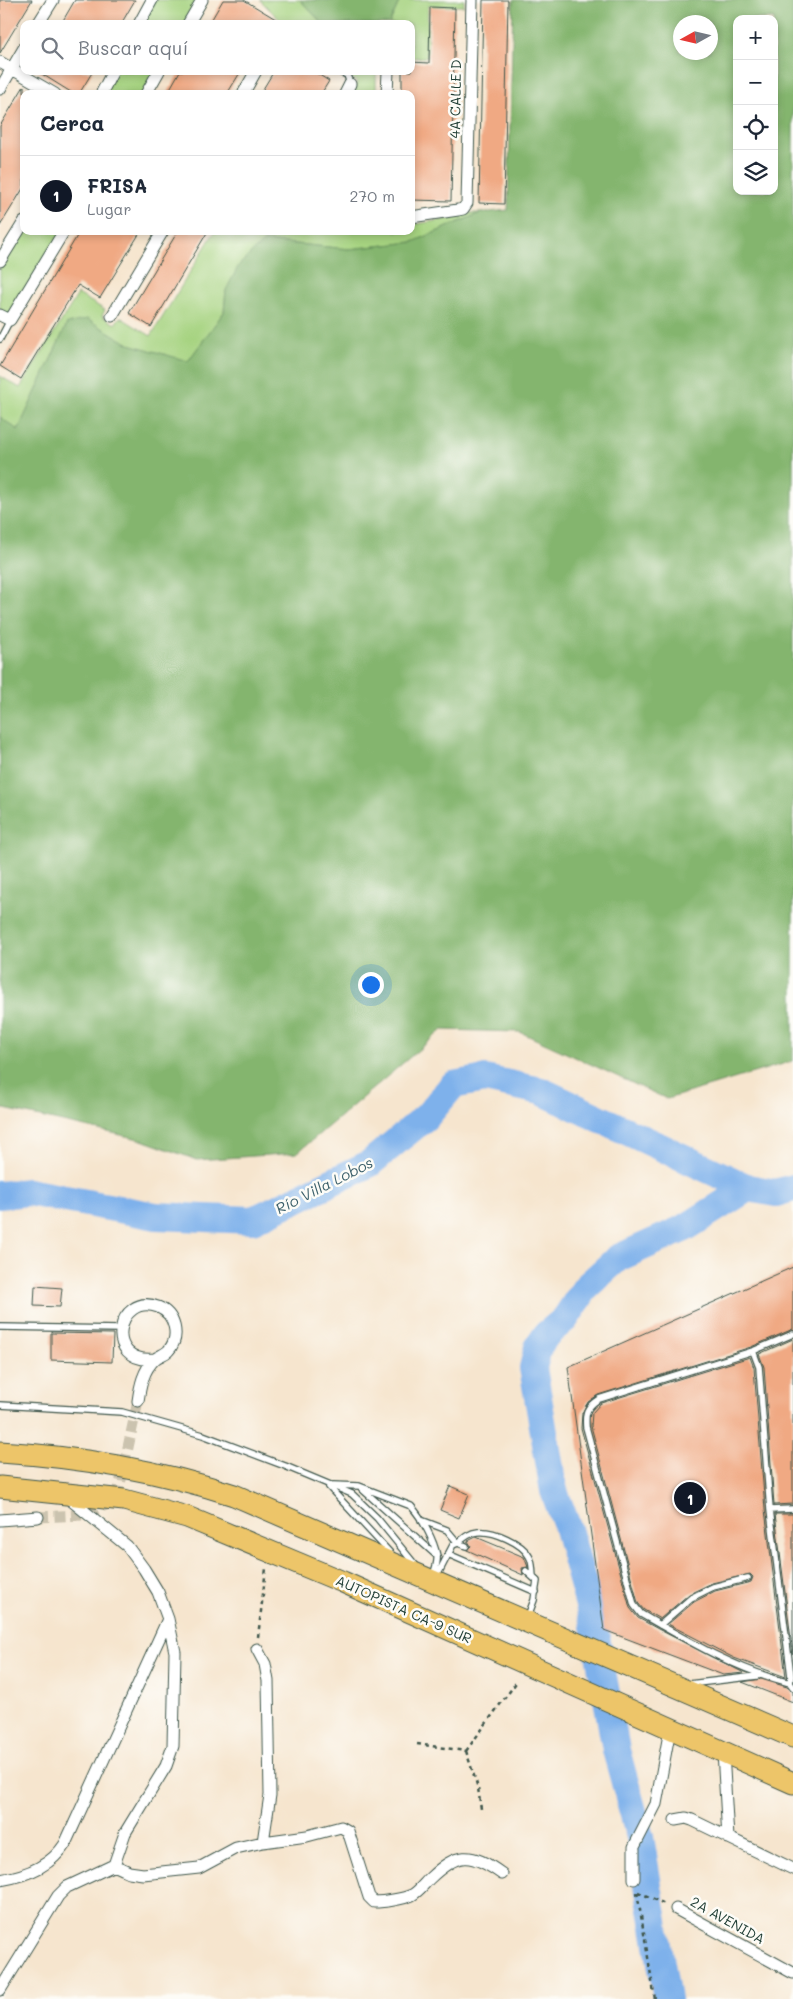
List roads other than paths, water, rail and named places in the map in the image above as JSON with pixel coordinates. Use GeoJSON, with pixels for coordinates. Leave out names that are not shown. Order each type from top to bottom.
{"type":"FeatureCollection","features":[{"type":"Feature","properties":{"kind":"highway"},"geometry":{"type":"LineString","coordinates":[[0,1452],[56,1455],[137,1468],[183,1478],[234,1495],[793,1737]]}},
{"type":"Feature","properties":{"kind":"highway","name":"AUTOPISTA CA-9 SUR"},"geometry":{"type":"LineString","coordinates":[[0,1487],[124,1500],[178,1515],[268,1550],[793,1783]]}},
{"type":"Feature","properties":{"kind":"street"},"geometry":{"type":"LineString","coordinates":[[40,20],[53,0]]}},
{"type":"Feature","properties":{"kind":"street"},"geometry":{"type":"LineString","coordinates":[[141,20],[152,0]]}},
{"type":"Feature","properties":{"kind":"street"},"geometry":{"type":"LineString","coordinates":[[190,20],[202,0]]}},
{"type":"Feature","properties":{"kind":"street","name":"4A CALLE D"},"geometry":{"type":"LineString","coordinates":[[415,216],[463,209],[467,198],[472,0]]}},
{"type":"Feature","properties":{"kind":"street"},"geometry":{"type":"LineString","coordinates":[[0,89],[20,55]]}},
{"type":"Feature","properties":{"kind":"street"},"geometry":{"type":"LineString","coordinates":[[0,62],[20,74]]}},
{"type":"Feature","properties":{"kind":"street"},"geometry":{"type":"LineString","coordinates":[[22,75],[48,90]]}},
{"type":"Feature","properties":{"kind":"street"},"geometry":{"type":"LineString","coordinates":[[103,90],[111,75]]}},
{"type":"Feature","properties":{"kind":"street"},"geometry":{"type":"LineString","coordinates":[[148,90],[158,75]]}},
{"type":"Feature","properties":{"kind":"street"},"geometry":{"type":"LineString","coordinates":[[245,90],[254,75]]}},
{"type":"Feature","properties":{"kind":"street"},"geometry":{"type":"LineString","coordinates":[[387,90],[388,75]]}},
{"type":"Feature","properties":{"kind":"street"},"geometry":{"type":"LineString","coordinates":[[0,261],[20,228]]}},
{"type":"Feature","properties":{"kind":"street"},"geometry":{"type":"LineString","coordinates":[[5,318],[61,235]]}},
{"type":"Feature","properties":{"kind":"street"},"geometry":{"type":"LineString","coordinates":[[112,316],[160,235]]}},
{"type":"Feature","properties":{"kind":"street"},"geometry":{"type":"LineString","coordinates":[[138,1402],[141,1383],[155,1359],[168,1351],[175,1337],[173,1321],[168,1314],[155,1306],[140,1306],[127,1314],[120,1329],[120,1337],[127,1350],[140,1359],[155,1359]]}},
{"type":"Feature","properties":{"kind":"street"},"geometry":{"type":"LineString","coordinates":[[0,1990],[58,1896],[67,1887],[114,1865],[125,1833],[166,1766],[174,1746],[174,1652],[168,1619],[158,1592],[127,1546],[61,1493]]}},
{"type":"Feature","properties":{"kind":"street"},"geometry":{"type":"LineString","coordinates":[[0,1520],[38,1518]]}},
{"type":"Feature","properties":{"kind":"street"},"geometry":{"type":"LineString","coordinates":[[0,1880],[46,1864],[58,1856],[168,1619]]}},
{"type":"Feature","properties":{"kind":"street"},"geometry":{"type":"LineString","coordinates":[[257,1649],[265,1664],[268,1681],[270,1795],[263,1842]]}},
{"type":"Feature","properties":{"kind":"street"},"geometry":{"type":"LineString","coordinates":[[634,1879],[634,1847],[656,1804],[670,1729]]}},
{"type":"Feature","properties":{"kind":"street"},"geometry":{"type":"LineString","coordinates":[[723,1752],[728,1838]]}},
{"type":"Feature","properties":{"kind":"street"},"geometry":{"type":"LineString","coordinates":[[675,1820],[686,1818],[793,1868]]}},
{"type":"Feature","properties":{"kind":"street"},"geometry":{"type":"LineString","coordinates":[[114,1865],[129,1872],[143,1874],[199,1868],[236,1848],[307,1836],[342,1827],[347,1829],[369,1897],[374,1902],[413,1895],[446,1862],[458,1858],[467,1857],[480,1860],[502,1874]]}},
{"type":"Feature","properties":{"kind":"street","name":"2A AVENIDA"},"geometry":{"type":"LineString","coordinates":[[676,1909],[793,1973]]}},
{"type":"Feature","properties":{"kind":"lane"},"geometry":{"type":"LineString","coordinates":[[347,75],[347,89]]}},
{"type":"Feature","properties":{"kind":"lane"},"geometry":{"type":"LineString","coordinates":[[0,339],[5,318]]}},
{"type":"Feature","properties":{"kind":"lane"},"geometry":{"type":"LineString","coordinates":[[0,1327],[120,1329]]}},
{"type":"Feature","properties":{"kind":"lane"},"geometry":{"type":"LineString","coordinates":[[753,1351],[759,1367],[770,1510],[785,1614],[791,1685],[759,1676],[723,1660],[641,1614],[634,1605],[586,1427],[585,1412],[589,1405],[599,1399],[753,1351],[793,1334]]}},
{"type":"Feature","properties":{"kind":"lane"},"geometry":{"type":"LineString","coordinates":[[0,1405],[122,1412],[203,1435],[352,1494],[431,1580]]}},
{"type":"Feature","properties":{"kind":"lane"},"geometry":{"type":"LineString","coordinates":[[327,1485],[358,1486],[411,1506],[421,1520],[437,1556],[437,1563],[431,1580]]}},
{"type":"Feature","properties":{"kind":"lane"},"geometry":{"type":"LineString","coordinates":[[327,1485],[406,1569]]}},
{"type":"Feature","properties":{"kind":"lane"},"geometry":{"type":"LineString","coordinates":[[358,1486],[437,1556]]}},
{"type":"Feature","properties":{"kind":"lane"},"geometry":{"type":"LineString","coordinates":[[770,1510],[793,1509]]}},
{"type":"Feature","properties":{"kind":"lane"},"geometry":{"type":"LineString","coordinates":[[421,1520],[447,1530],[458,1543],[466,1546]]}},
{"type":"Feature","properties":{"kind":"lane"},"geometry":{"type":"LineString","coordinates":[[431,1580],[453,1545],[467,1535],[476,1532],[486,1532],[515,1543],[528,1554],[532,1562],[533,1576]]}},
{"type":"Feature","properties":{"kind":"lane"},"geometry":{"type":"LineString","coordinates":[[448,1554],[536,1592]]}},
{"type":"Feature","properties":{"kind":"lane"},"geometry":{"type":"LineString","coordinates":[[526,1571],[537,1581],[535,1624]]}},
{"type":"Feature","properties":{"kind":"lane"},"geometry":{"type":"LineString","coordinates":[[660,1625],[691,1598],[712,1587],[748,1578]]}},
{"type":"Feature","properties":{"kind":"lane"},"geometry":{"type":"LineString","coordinates":[[676,1686],[759,1676]]}},
{"type":"Feature","properties":{"kind":"waterway","name":"Río Villa Lobos"},"geometry":{"type":"LineString","coordinates":[[0,1195],[28,1192],[156,1216],[253,1220],[369,1164],[427,1116],[453,1085],[485,1079],[541,1091],[748,1188],[776,1193],[793,1188]]}},
{"type":"Feature","properties":{"kind":"waterway"},"geometry":{"type":"LineString","coordinates":[[667,1999],[640,1837],[616,1750],[593,1620],[568,1529],[554,1491],[533,1368],[538,1347],[547,1334],[565,1319],[586,1287],[618,1258],[685,1228],[748,1188]]}},
{"type":"Feature","properties":{"kind":"tunnel"},"geometry":{"type":"LineString","coordinates":[[38,1517],[84,1515],[108,1504],[119,1489],[138,1401]]}},
{"type":"Feature","properties":{"kind":"place","name":"FRISA"},"geometry":{"type":"Point","coordinates":[690,1498]}}]}
